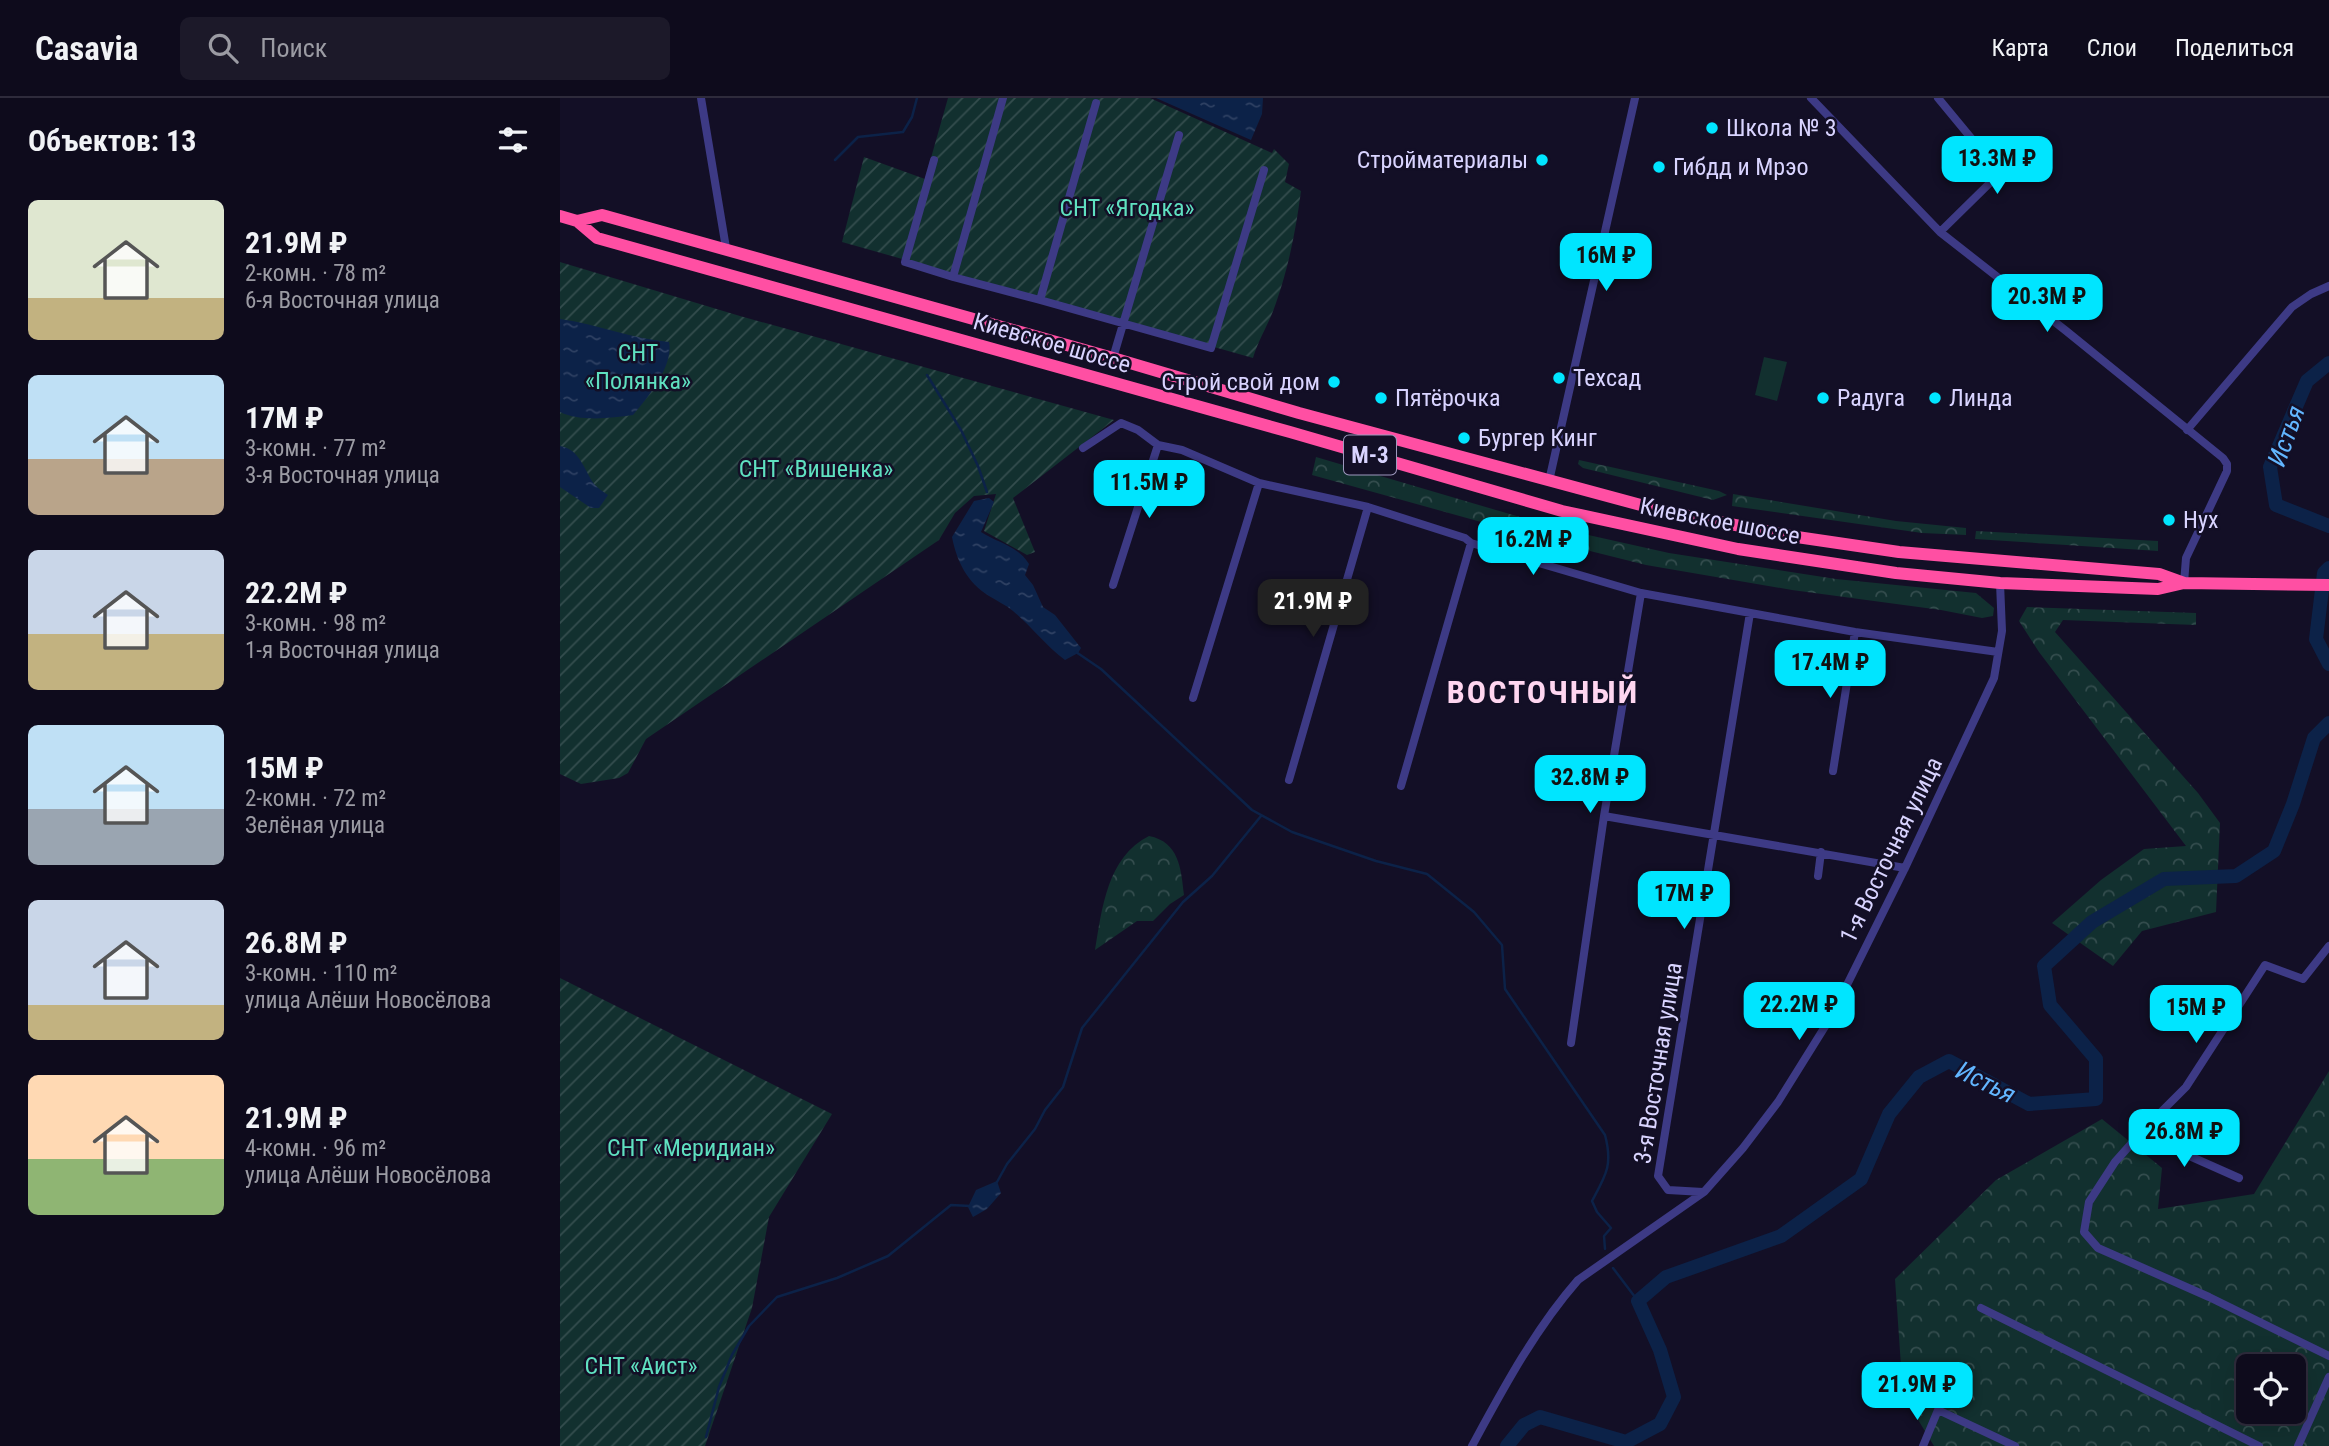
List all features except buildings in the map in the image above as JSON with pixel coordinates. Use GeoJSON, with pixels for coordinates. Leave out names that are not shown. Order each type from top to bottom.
{"type":"FeatureCollection","features":[{"type":"Feature","properties":{"kind":"highway","name":"Киевское шоссе"},"geometry":{"type":"LineString","coordinates":[[577,221],[602,215],[726,248],[1299,413],[1663,511],[1899,552],[2159,574],[2184,583]]}},
{"type":"Feature","properties":{"kind":"highway","name":"Киевское шоссе"},"geometry":{"type":"LineString","coordinates":[[560,216],[577,221],[597,238],[1562,511],[1720,545],[1896,573],[2000,583],[2158,589],[2184,583],[2329,585]]}},
{"type":"Feature","properties":{"kind":"highway"},"geometry":{"type":"LineString","coordinates":[[1720,545],[1732,540],[1733,534],[1722,523]]}},
{"type":"Feature","properties":{"kind":"street"},"geometry":{"type":"LineString","coordinates":[[701,98],[726,248]]}},
{"type":"Feature","properties":{"kind":"street"},"geometry":{"type":"LineString","coordinates":[[953,277],[1003,98]]}},
{"type":"Feature","properties":{"kind":"street"},"geometry":{"type":"LineString","coordinates":[[1549,481],[1635,98]]}},
{"type":"Feature","properties":{"kind":"street"},"geometry":{"type":"LineString","coordinates":[[1811,98],[1940,232],[2065,330],[2227,464],[2227,471],[2186,558],[2184,583]]}},
{"type":"Feature","properties":{"kind":"street"},"geometry":{"type":"LineString","coordinates":[[1938,98],[2000,173]]}},
{"type":"Feature","properties":{"kind":"street"},"geometry":{"type":"LineString","coordinates":[[1040,300],[1096,103]]}},
{"type":"Feature","properties":{"kind":"street"},"geometry":{"type":"LineString","coordinates":[[1113,358],[1179,135]]}},
{"type":"Feature","properties":{"kind":"street"},"geometry":{"type":"LineString","coordinates":[[1940,232],[2000,173],[2020,157],[2045,145]]}},
{"type":"Feature","properties":{"kind":"street"},"geometry":{"type":"LineString","coordinates":[[934,160],[905,262],[1211,348],[1264,170]]}},
{"type":"Feature","properties":{"kind":"street"},"geometry":{"type":"LineString","coordinates":[[2187,430],[2292,307],[2329,286]]}},
{"type":"Feature","properties":{"kind":"street"},"geometry":{"type":"LineString","coordinates":[[1083,447],[1121,423],[1138,429],[1158,445],[1182,450],[1259,483],[1368,507],[1465,538],[1471,543],[1641,593],[1855,632],[1998,652]]}},
{"type":"Feature","properties":{"kind":"street"},"geometry":{"type":"LineString","coordinates":[[1113,585],[1158,445]]}},
{"type":"Feature","properties":{"kind":"street"},"geometry":{"type":"LineString","coordinates":[[1193,698],[1259,483]]}},
{"type":"Feature","properties":{"kind":"street"},"geometry":{"type":"LineString","coordinates":[[1289,780],[1368,507]]}},
{"type":"Feature","properties":{"kind":"street"},"geometry":{"type":"LineString","coordinates":[[1401,786],[1471,543]]}},
{"type":"Feature","properties":{"kind":"street","name":"1-я Восточная улица"},"geometry":{"type":"LineString","coordinates":[[1472,1446],[1540,1330],[1578,1280],[1703,1192],[1743,1148],[1778,1102],[1831,1017],[1905,868],[1994,678],[2002,631],[2000,583]]}},
{"type":"Feature","properties":{"kind":"street"},"geometry":{"type":"LineString","coordinates":[[1571,1043],[1604,816],[1641,593]]}},
{"type":"Feature","properties":{"kind":"street","name":"3-я Восточная улица"},"geometry":{"type":"LineString","coordinates":[[1703,1192],[1668,1190],[1658,1176],[1750,613]]}},
{"type":"Feature","properties":{"kind":"street"},"geometry":{"type":"LineString","coordinates":[[1833,772],[1855,632]]}},
{"type":"Feature","properties":{"kind":"street"},"geometry":{"type":"LineString","coordinates":[[1604,816],[1905,868]]}},
{"type":"Feature","properties":{"kind":"street"},"geometry":{"type":"LineString","coordinates":[[1818,876],[1821,852]]}},
{"type":"Feature","properties":{"kind":"street"},"geometry":{"type":"LineString","coordinates":[[2329,946],[2303,979],[2265,965],[2186,1087],[2115,1162],[2090,1202],[2084,1232],[2098,1248],[2209,1297],[2329,1356]]}},
{"type":"Feature","properties":{"kind":"street"},"geometry":{"type":"LineString","coordinates":[[2140,1134],[2239,1178]]}},
{"type":"Feature","properties":{"kind":"street"},"geometry":{"type":"LineString","coordinates":[[1981,1308],[2259,1446]]}},
{"type":"Feature","properties":{"kind":"street"},"geometry":{"type":"LineString","coordinates":[[2298,1446],[2329,1377]]}},
{"type":"Feature","properties":{"kind":"street"},"geometry":{"type":"LineString","coordinates":[[1923,1446],[1938,1410],[2015,1446]]}},
{"type":"Feature","properties":{"kind":"green space","name":"СНТ «Ягодка»"},"geometry":{"type":"Polygon","coordinates":[[[948,98],[1150,98],[1272,153],[1274,149],[1289,164],[1285,182],[1301,191],[1285,275],[1274,310],[1253,358],[842,242],[864,157],[925,179],[948,98]]]}},
{"type":"Feature","properties":{"kind":"green space","name":"СНТ «Вишенка»"},"geometry":{"type":"Polygon","coordinates":[[[560,262],[740,316],[1114,420],[1013,498],[1035,552],[1027,555],[984,531],[996,494],[974,496],[955,513],[939,540],[646,739],[628,773],[619,778],[581,784],[560,774],[560,262]]]}},
{"type":"Feature","properties":{"kind":"green space"},"geometry":{"type":"Polygon","coordinates":[[[1764,357],[1787,362],[1777,401],[1755,395],[1764,357]]]}},
{"type":"Feature","properties":{"kind":"green space"},"geometry":{"type":"Polygon","coordinates":[[[1316,457],[1557,528],[1669,553],[1836,579],[1976,593],[1994,608],[1993,616],[1982,618],[1646,565],[1312,475],[1316,457]]]}},
{"type":"Feature","properties":{"kind":"green space"},"geometry":{"type":"Polygon","coordinates":[[[1579,460],[1727,495],[1713,500],[1583,468],[1578,464],[1579,460]]]}},
{"type":"Feature","properties":{"kind":"green space"},"geometry":{"type":"Polygon","coordinates":[[[1733,494],[1896,521],[1966,528],[1966,535],[1922,533],[1732,506],[1733,494]]]}},
{"type":"Feature","properties":{"kind":"green space"},"geometry":{"type":"Polygon","coordinates":[[[1976,531],[2158,541],[2158,551],[1975,539],[1976,531]]]}},
{"type":"Feature","properties":{"kind":"green space"},"geometry":{"type":"Polygon","coordinates":[[[2027,607],[2196,613],[2196,625],[2063,620],[2055,632],[2198,793],[2220,823],[2216,912],[2142,931],[2113,966],[2052,923],[2101,880],[2144,849],[2186,846],[2039,652],[2019,621],[2027,607]]]}},
{"type":"Feature","properties":{"kind":"green space"},"geometry":{"type":"Polygon","coordinates":[[[1149,836],[1167,844],[1177,858],[1184,895],[1170,904],[1153,921],[1137,921],[1095,950],[1104,901],[1115,870],[1135,845],[1149,836]]]}},
{"type":"Feature","properties":{"kind":"green space"},"geometry":{"type":"Polygon","coordinates":[[[560,978],[832,1114],[769,1217],[752,1308],[705,1446],[560,1446],[560,978]]]}},
{"type":"Feature","properties":{"kind":"green space"},"geometry":{"type":"Polygon","coordinates":[[[2329,1071],[2329,1446],[1934,1446],[1903,1395],[1895,1279],[1996,1180],[2102,1119],[2162,1168],[2158,1209],[2254,1194],[2329,1071]]]}},
{"type":"Feature","properties":{"kind":"water"},"geometry":{"type":"Polygon","coordinates":[[[1156,98],[1263,98],[1262,114],[1251,140],[1156,98]]]}},
{"type":"Feature","properties":{"kind":"water"},"geometry":{"type":"Polygon","coordinates":[[[560,319],[669,342],[670,351],[664,371],[633,415],[587,418],[560,412],[560,319]]]}},
{"type":"Feature","properties":{"kind":"water"},"geometry":{"type":"Polygon","coordinates":[[[560,446],[577,456],[594,484],[608,495],[599,508],[591,508],[560,487],[560,446]]]}},
{"type":"Feature","properties":{"kind":"water"},"geometry":{"type":"Polygon","coordinates":[[[989,498],[994,502],[981,532],[1013,549],[1029,564],[1025,575],[1043,607],[1055,615],[1081,648],[1078,653],[1065,660],[1013,611],[981,590],[969,578],[960,563],[952,537],[974,501],[989,498]]]}},
{"type":"Feature","properties":{"kind":"water"},"geometry":{"type":"Polygon","coordinates":[[[997,1181],[1001,1193],[987,1209],[973,1217],[968,1207],[976,1190],[997,1181]]]}},
{"type":"Feature","properties":{"kind":"waterway"},"geometry":{"type":"LineString","coordinates":[[835,160],[858,137],[903,132],[912,117],[917,98]]}},
{"type":"Feature","properties":{"kind":"waterway","name":"Истья"},"geometry":{"type":"LineString","coordinates":[[2329,363],[2307,381],[2270,467],[2276,505],[2329,526]]}},
{"type":"Feature","properties":{"kind":"waterway"},"geometry":{"type":"LineString","coordinates":[[927,375],[961,430],[987,492]]}},
{"type":"Feature","properties":{"kind":"waterway","name":"Истья"},"geometry":{"type":"LineString","coordinates":[[2329,568],[2324,573],[2316,639],[2329,664]]}},
{"type":"Feature","properties":{"kind":"waterway"},"geometry":{"type":"LineString","coordinates":[[1076,652],[1101,669],[1252,810],[1292,832],[1376,861],[1427,874],[1474,912],[1502,945],[1505,989],[1605,1135],[1607,1170],[1592,1201],[1597,1212],[1611,1228],[1604,1236],[1605,1249]]}},
{"type":"Feature","properties":{"kind":"waterway","name":"Истья"},"geometry":{"type":"LineString","coordinates":[[1507,1446],[1524,1425],[1540,1417],[1626,1442],[1660,1424],[1674,1397],[1660,1350],[1638,1301],[1666,1277],[1781,1236],[1861,1179],[1889,1114],[1919,1077],[1949,1061],[2029,1104],[2096,1099],[2096,1059],[2050,1005],[2044,966],[2092,922],[2164,879],[2236,876],[2274,851],[2293,804],[2314,738],[2329,723]]}},
{"type":"Feature","properties":{"kind":"waterway"},"geometry":{"type":"LineString","coordinates":[[997,1182],[1063,1087],[1082,1028],[1183,902],[1212,876],[1261,816]]}},
{"type":"Feature","properties":{"kind":"waterway"},"geometry":{"type":"LineString","coordinates":[[706,1437],[719,1387],[732,1355],[749,1326],[777,1297],[837,1278],[888,1256],[951,1205],[970,1206]]}},
{"type":"Feature","properties":{"kind":"waterway"},"geometry":{"type":"LineString","coordinates":[[1613,1268],[1638,1301]]}},
{"type":"Feature","properties":{"kind":"place","name":"Школа № 3"},"geometry":{"type":"Point","coordinates":[1712,128]}},
{"type":"Feature","properties":{"kind":"place","name":"Стройматериалы"},"geometry":{"type":"Point","coordinates":[1542,160]}},
{"type":"Feature","properties":{"kind":"place","name":"Гибдд и Мрэо"},"geometry":{"type":"Point","coordinates":[1659,167]}},
{"type":"Feature","properties":{"kind":"place","name":"Техсад"},"geometry":{"type":"Point","coordinates":[1559,378]}},
{"type":"Feature","properties":{"kind":"place","name":"Строй свой дом"},"geometry":{"type":"Point","coordinates":[1334,382]}},
{"type":"Feature","properties":{"kind":"place","name":"Пятёрочка"},"geometry":{"type":"Point","coordinates":[1381,398]}},
{"type":"Feature","properties":{"kind":"place","name":"Радуга"},"geometry":{"type":"Point","coordinates":[1823,398]}},
{"type":"Feature","properties":{"kind":"place","name":"Линда"},"geometry":{"type":"Point","coordinates":[1935,398]}},
{"type":"Feature","properties":{"kind":"place","name":"Бургер Кинг"},"geometry":{"type":"Point","coordinates":[1464,438]}},
{"type":"Feature","properties":{"kind":"place","name":"Нух"},"geometry":{"type":"Point","coordinates":[2169,520]}},
{"type":"Feature","properties":{"kind":"district","name":"ВОСТОЧНЫЙ"},"geometry":{"type":"Point","coordinates":[1543,692]}},
{"type":"Feature","properties":{"kind":"park label","name":"СНТ «Полянка»"},"geometry":{"type":"Point","coordinates":[638,367]}},
{"type":"Feature","properties":{"kind":"park label","name":"СНТ «Меридиан»"},"geometry":{"type":"Point","coordinates":[691,1148]}},
{"type":"Feature","properties":{"kind":"park label","name":"СНТ «Аист»"},"geometry":{"type":"Point","coordinates":[641,1366]}}]}
